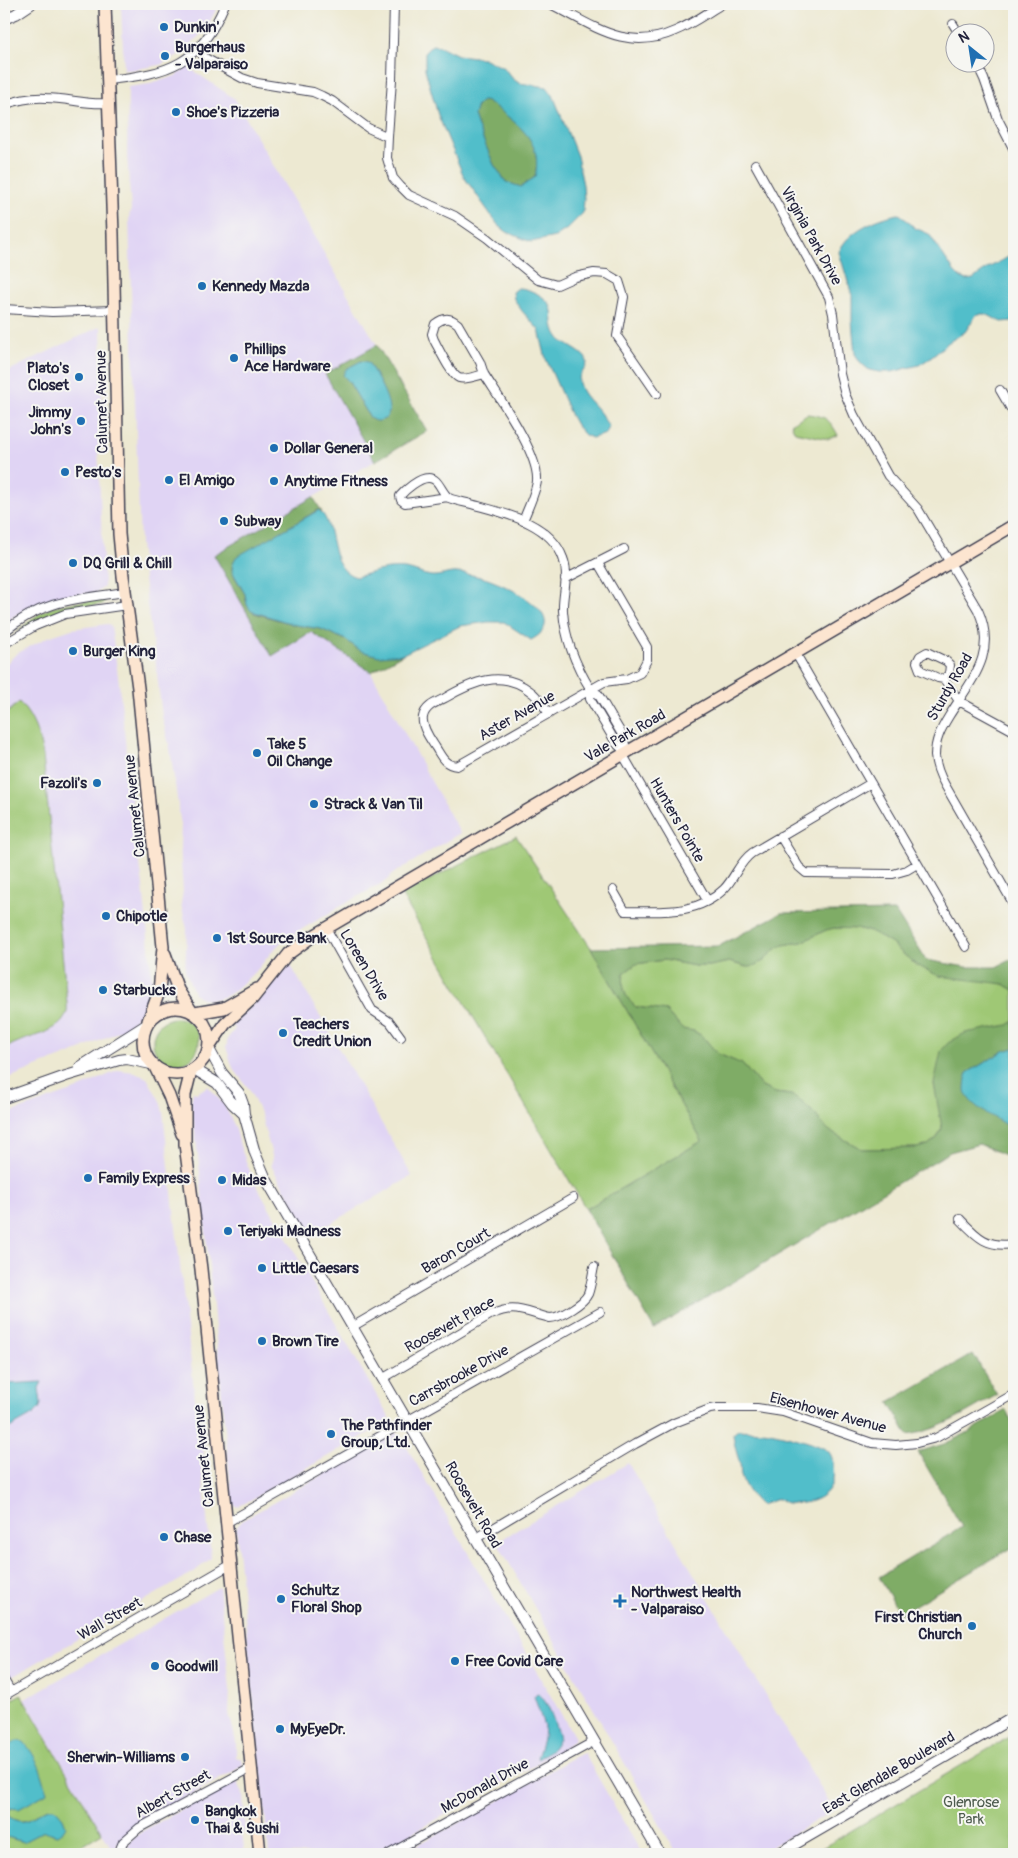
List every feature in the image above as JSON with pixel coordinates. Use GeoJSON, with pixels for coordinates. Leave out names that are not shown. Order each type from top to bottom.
{"type":"FeatureCollection","features":[{"type":"Feature","properties":{"kind":"main road","name":"Calumet Avenue"},"geometry":{"type":"LineString","coordinates":[[105,4],[119,534],[126,605],[138,688],[163,947],[159,992],[147,1023]]}},
{"type":"Feature","properties":{"kind":"main road","name":"Vale Park Road"},"geometry":{"type":"LineString","coordinates":[[209,1047],[226,1024],[253,998],[288,954],[298,945],[1014,525]]}},
{"type":"Feature","properties":{"kind":"main road","name":"Calumet Avenue"},"geometry":{"type":"LineString","coordinates":[[163,947],[178,990],[194,1013]]}},
{"type":"Feature","properties":{"kind":"main road","name":"Vale Park Road"},"geometry":{"type":"LineString","coordinates":[[194,1013],[224,1008],[261,987]]}},
{"type":"Feature","properties":{"kind":"main road"},"geometry":{"type":"LineString","coordinates":[[170,1008],[183,1009],[194,1013],[206,1027],[209,1047],[204,1060],[193,1070],[175,1074],[153,1065],[145,1053],[143,1044],[143,1034],[147,1023],[157,1014],[170,1008]]}},
{"type":"Feature","properties":{"kind":"main road","name":"Calumet Avenue"},"geometry":{"type":"LineString","coordinates":[[153,1065],[169,1096],[185,1144]]}},
{"type":"Feature","properties":{"kind":"main road","name":"Calumet Avenue"},"geometry":{"type":"LineString","coordinates":[[193,1070],[185,1095],[185,1144],[201,1269],[260,1854]]}},
{"type":"Feature","properties":{"kind":"street"},"geometry":{"type":"LineString","coordinates":[[4,19],[31,4]]}},
{"type":"Feature","properties":{"kind":"street"},"geometry":{"type":"LineString","coordinates":[[108,80],[160,72],[184,60],[198,49],[216,26],[225,4]]}},
{"type":"Feature","properties":{"kind":"street"},"geometry":{"type":"LineString","coordinates":[[394,4],[388,137],[388,163],[393,178],[409,195],[455,216],[487,238],[538,280],[557,285],[575,277],[594,273],[608,274],[619,281],[624,297],[617,336],[657,394]]}},
{"type":"Feature","properties":{"kind":"street"},"geometry":{"type":"LineString","coordinates":[[550,4],[611,34],[629,40],[650,39],[677,30],[722,4]]}},
{"type":"Feature","properties":{"kind":"street"},"geometry":{"type":"LineString","coordinates":[[198,49],[205,58],[242,78],[271,86],[313,92],[322,96],[332,101],[368,128],[388,137]]}},
{"type":"Feature","properties":{"kind":"street"},"geometry":{"type":"LineString","coordinates":[[981,72],[995,113],[1014,150]]}},
{"type":"Feature","properties":{"kind":"street"},"geometry":{"type":"LineString","coordinates":[[4,105],[20,99],[46,98],[88,104],[108,103]]}},
{"type":"Feature","properties":{"kind":"street","name":"Virginia Park Drive"},"geometry":{"type":"LineString","coordinates":[[755,164],[830,297],[834,314],[840,374],[845,394],[854,415],[888,476],[918,509],[949,562]]}},
{"type":"Feature","properties":{"kind":"street"},"geometry":{"type":"LineString","coordinates":[[4,309],[52,312],[114,310]]}},
{"type":"Feature","properties":{"kind":"street"},"geometry":{"type":"LineString","coordinates":[[484,374],[465,378],[460,378],[454,374],[434,340],[432,334],[435,324],[446,318],[453,319],[458,324],[480,362],[484,374],[527,445],[534,463],[537,481],[523,521]]}},
{"type":"Feature","properties":{"kind":"street"},"geometry":{"type":"LineString","coordinates":[[1000,390],[1014,414]]}},
{"type":"Feature","properties":{"kind":"street"},"geometry":{"type":"LineString","coordinates":[[431,478],[436,481],[448,497],[406,503],[401,500],[400,496],[418,482],[431,478]]}},
{"type":"Feature","properties":{"kind":"street","name":"Hunters Pointe"},"geometry":{"type":"LineString","coordinates":[[448,497],[523,521],[536,527],[553,542],[563,558],[566,568],[563,610],[565,629],[573,655],[591,690],[598,694],[624,738],[624,754],[707,900]]}},
{"type":"Feature","properties":{"kind":"street"},"geometry":{"type":"LineString","coordinates":[[565,579],[624,549]]}},
{"type":"Feature","properties":{"kind":"street","name":"Sturdy Road"},"geometry":{"type":"LineString","coordinates":[[949,562],[984,623],[986,636],[985,650],[981,663],[940,730],[936,743],[935,757],[938,772],[1014,905]]}},
{"type":"Feature","properties":{"kind":"street","name":"Aster Avenue"},"geometry":{"type":"LineString","coordinates":[[549,714],[531,691],[517,683],[491,679],[467,685],[427,708],[423,717],[424,727],[443,761],[450,766],[458,766],[549,714],[591,690],[606,681],[623,680],[636,675],[643,669],[648,656],[647,647],[598,563]]}},
{"type":"Feature","properties":{"kind":"street"},"geometry":{"type":"LineString","coordinates":[[4,632],[32,613],[50,604],[125,592]]}},
{"type":"Feature","properties":{"kind":"street"},"geometry":{"type":"LineString","coordinates":[[4,644],[22,632],[64,614],[126,605]]}},
{"type":"Feature","properties":{"kind":"street"},"geometry":{"type":"LineString","coordinates":[[796,654],[966,947]]}},
{"type":"Feature","properties":{"kind":"street"},"geometry":{"type":"LineString","coordinates":[[944,679],[959,700],[1014,731]]}},
{"type":"Feature","properties":{"kind":"street"},"geometry":{"type":"LineString","coordinates":[[613,890],[625,911],[680,911],[693,908],[725,888],[748,856],[871,783]]}},
{"type":"Feature","properties":{"kind":"street"},"geometry":{"type":"LineString","coordinates":[[780,836],[799,867],[806,873],[893,874],[907,870],[917,864]]}},
{"type":"Feature","properties":{"kind":"street","name":"Loreen Drive"},"geometry":{"type":"LineString","coordinates":[[326,928],[372,1010],[390,1022],[401,1037]]}},
{"type":"Feature","properties":{"kind":"street"},"geometry":{"type":"LineString","coordinates":[[66,1076],[147,1023]]}},
{"type":"Feature","properties":{"kind":"street","name":"Roosevelt Road"},"geometry":{"type":"LineString","coordinates":[[209,1047],[222,1073],[239,1093],[244,1104],[244,1114],[255,1153],[264,1175],[660,1854]]}},
{"type":"Feature","properties":{"kind":"street"},"geometry":{"type":"LineString","coordinates":[[4,1098],[119,1060],[127,1059],[153,1065]]}},
{"type":"Feature","properties":{"kind":"street","name":"Roosevelt Road"},"geometry":{"type":"LineString","coordinates":[[193,1070],[217,1083],[232,1103],[244,1114]]}},
{"type":"Feature","properties":{"kind":"street","name":"Baron Court"},"geometry":{"type":"LineString","coordinates":[[352,1327],[573,1198]]}},
{"type":"Feature","properties":{"kind":"street"},"geometry":{"type":"LineString","coordinates":[[960,1218],[984,1241],[995,1245],[1014,1244]]}},
{"type":"Feature","properties":{"kind":"street","name":"Roosevelt Place"},"geometry":{"type":"LineString","coordinates":[[382,1379],[501,1310],[520,1309],[550,1318],[565,1313],[583,1301],[588,1295],[594,1267]]}},
{"type":"Feature","properties":{"kind":"street","name":"Carrsbrooke Drive"},"geometry":{"type":"LineString","coordinates":[[226,1523],[600,1312]]}},
{"type":"Feature","properties":{"kind":"street","name":"Eisenhower Avenue"},"geometry":{"type":"LineString","coordinates":[[475,1539],[635,1444],[674,1423],[710,1409],[757,1408],[783,1412],[872,1443],[917,1443],[936,1438],[1014,1394]]}},
{"type":"Feature","properties":{"kind":"street","name":"Wall Street"},"geometry":{"type":"LineString","coordinates":[[7,1694],[230,1566]]}},
{"type":"Feature","properties":{"kind":"street"},"geometry":{"type":"LineString","coordinates":[[4,1680],[7,1694]]}},
{"type":"Feature","properties":{"kind":"street","name":"East Glendale Boulevard"},"geometry":{"type":"LineString","coordinates":[[778,1854],[1014,1717]]}},
{"type":"Feature","properties":{"kind":"street","name":"McDonald Drive"},"geometry":{"type":"LineString","coordinates":[[389,1854],[593,1742]]}},
{"type":"Feature","properties":{"kind":"street","name":"Albert Street"},"geometry":{"type":"LineString","coordinates":[[118,1854],[123,1842],[139,1828],[251,1768]]}},
{"type":"Feature","properties":{"kind":"shaded area"},"geometry":{"type":"Polygon","coordinates":[[[121,4],[219,4],[206,29],[182,53],[160,65],[124,70],[121,4]]]}},
{"type":"Feature","properties":{"kind":"shaded area"},"geometry":{"type":"Polygon","coordinates":[[[188,67],[235,99],[377,345],[325,374],[375,461],[214,555],[311,632],[371,672],[460,833],[391,875],[388,880],[282,941],[258,969],[233,992],[224,997],[210,1000],[203,999],[194,993],[185,970],[187,929],[181,904],[183,891],[180,846],[181,826],[170,749],[162,716],[140,544],[129,217],[131,209],[127,156],[128,87],[150,84],[175,76],[188,67]]]}},
{"type":"Feature","properties":{"kind":"shaded area"},"geometry":{"type":"Polygon","coordinates":[[[101,326],[102,425],[100,427],[98,448],[104,587],[97,592],[60,597],[42,602],[25,609],[4,623],[4,373],[101,326]]]}},
{"type":"Feature","properties":{"kind":"shaded area"},"geometry":{"type":"Polygon","coordinates":[[[108,624],[111,626],[119,683],[132,806],[143,886],[152,978],[150,992],[140,1015],[124,1029],[82,1049],[6,1079],[4,1074],[4,1050],[13,1044],[52,1029],[61,1023],[67,1014],[67,1003],[61,951],[8,713],[4,716],[4,666],[16,654],[48,637],[72,629],[108,624]]]}},
{"type":"Feature","properties":{"kind":"shaded area"},"geometry":{"type":"Polygon","coordinates":[[[290,964],[412,1176],[311,1235],[272,1167],[273,1159],[261,1115],[249,1089],[233,1068],[226,1047],[228,1038],[235,1029],[231,1025],[261,997],[290,964]]]}},
{"type":"Feature","properties":{"kind":"shaded area"},"geometry":{"type":"Polygon","coordinates":[[[119,1070],[134,1072],[147,1078],[160,1101],[163,1112],[196,1408],[200,1416],[204,1456],[202,1468],[211,1558],[194,1572],[10,1678],[4,1669],[4,1115],[75,1090],[119,1070]]]}},
{"type":"Feature","properties":{"kind":"shaded area"},"geometry":{"type":"Polygon","coordinates":[[[208,1086],[225,1106],[236,1129],[240,1146],[253,1179],[390,1419],[390,1421],[238,1507],[233,1504],[232,1500],[199,1163],[191,1102],[193,1092],[197,1093],[208,1086]]]}},
{"type":"Feature","properties":{"kind":"shaded area"},"geometry":{"type":"Polygon","coordinates":[[[398,1432],[575,1738],[565,1748],[375,1854],[269,1854],[236,1529],[241,1521],[398,1432]]]}},
{"type":"Feature","properties":{"kind":"shaded area","name":"Northwest Health - Valparaiso"},"geometry":{"type":"Polygon","coordinates":[[[628,1463],[834,1810],[759,1854],[677,1854],[497,1542],[628,1463]]]}},
{"type":"Feature","properties":{"kind":"shaded area"},"geometry":{"type":"Polygon","coordinates":[[[219,1587],[230,1689],[229,1713],[236,1742],[236,1757],[242,1759],[243,1764],[241,1767],[135,1826],[120,1839],[114,1853],[25,1699],[219,1587]]]}},
{"type":"Feature","properties":{"kind":"shaded area"},"geometry":{"type":"Polygon","coordinates":[[[584,1753],[642,1854],[400,1854],[477,1813],[576,1756],[584,1753]]]}},
{"type":"Feature","properties":{"kind":"shaded area"},"geometry":{"type":"Polygon","coordinates":[[[238,1782],[243,1794],[245,1831],[242,1833],[245,1854],[124,1854],[132,1839],[144,1830],[230,1784],[238,1782]]]}},
{"type":"Feature","properties":{"kind":"green space"},"geometry":{"type":"Polygon","coordinates":[[[482,101],[493,105],[518,125],[525,132],[534,147],[537,166],[535,177],[521,187],[506,182],[494,165],[474,115],[477,105],[482,101]]]}},
{"type":"Feature","properties":{"kind":"green space"},"geometry":{"type":"Polygon","coordinates":[[[377,345],[427,431],[375,461],[325,374],[377,345]],[[368,362],[349,382],[371,419],[389,410],[382,387],[368,362]]]}},
{"type":"Feature","properties":{"kind":"green space"},"geometry":{"type":"Polygon","coordinates":[[[807,414],[826,419],[838,435],[828,439],[795,432],[791,424],[807,414]]]}},
{"type":"Feature","properties":{"kind":"green space"},"geometry":{"type":"Polygon","coordinates":[[[313,497],[322,512],[318,510],[236,558],[232,567],[233,574],[245,594],[247,605],[254,613],[296,625],[321,629],[346,640],[358,649],[395,655],[403,654],[371,672],[311,632],[272,656],[214,555],[313,497]]]}},
{"type":"Feature","properties":{"kind":"green space"},"geometry":{"type":"Polygon","coordinates":[[[102,599],[105,601],[102,604],[57,611],[17,632],[36,616],[53,607],[102,599]]]}},
{"type":"Feature","properties":{"kind":"green space"},"geometry":{"type":"Polygon","coordinates":[[[19,702],[29,714],[35,727],[43,756],[67,1014],[62,1022],[47,1032],[11,1045],[4,1050],[4,716],[19,702]]]}},
{"type":"Feature","properties":{"kind":"green space"},"geometry":{"type":"Polygon","coordinates":[[[516,836],[591,948],[702,1141],[586,1209],[401,894],[516,836]]]}},
{"type":"Feature","properties":{"kind":"green space"},"geometry":{"type":"Polygon","coordinates":[[[895,911],[926,960],[966,967],[996,967],[1014,958],[1014,990],[1004,984],[939,976],[916,965],[892,944],[874,933],[860,929],[834,928],[802,942],[783,945],[774,950],[764,961],[751,967],[729,962],[710,966],[695,966],[664,960],[636,964],[624,973],[623,983],[625,992],[629,1000],[636,1007],[666,1011],[682,1029],[694,1031],[702,1036],[718,1054],[742,1064],[762,1087],[775,1093],[791,1095],[797,1098],[814,1113],[825,1127],[862,1149],[917,1148],[928,1145],[937,1138],[942,1128],[934,1084],[941,1051],[948,1043],[965,1033],[1008,1025],[1014,1021],[1014,1048],[1004,1051],[967,1073],[1014,1131],[1014,1159],[979,1144],[950,1152],[654,1329],[586,1209],[702,1141],[591,948],[719,946],[781,913],[895,911]]]}},
{"type":"Feature","properties":{"kind":"green space"},"geometry":{"type":"Polygon","coordinates":[[[834,928],[860,929],[874,933],[892,944],[916,965],[1004,984],[1014,990],[1014,1021],[934,1084],[942,1128],[937,1138],[928,1145],[917,1148],[862,1149],[834,1134],[825,1127],[814,1113],[791,1095],[775,1093],[762,1087],[742,1064],[718,1054],[702,1036],[694,1031],[682,1029],[666,1011],[636,1007],[629,1000],[625,992],[623,983],[624,973],[636,964],[664,960],[695,966],[710,966],[729,962],[746,967],[764,961],[774,950],[783,945],[802,942],[834,928]]]}},
{"type":"Feature","properties":{"kind":"green space"},"geometry":{"type":"Polygon","coordinates":[[[172,1018],[180,1018],[189,1022],[195,1028],[199,1041],[195,1054],[189,1060],[180,1064],[172,1064],[163,1060],[157,1054],[153,1045],[153,1037],[157,1028],[163,1022],[172,1018]]]}},
{"type":"Feature","properties":{"kind":"green space"},"geometry":{"type":"Polygon","coordinates":[[[973,1354],[997,1395],[932,1429],[908,1435],[889,1402],[973,1354]]]}},
{"type":"Feature","properties":{"kind":"green space"},"geometry":{"type":"Polygon","coordinates":[[[1006,1410],[1014,1425],[1014,1546],[900,1614],[879,1577],[962,1527],[918,1452],[944,1444],[965,1434],[1006,1410]]]}},
{"type":"Feature","properties":{"kind":"green space"},"geometry":{"type":"Polygon","coordinates":[[[21,1694],[102,1833],[67,1854],[4,1854],[4,1836],[23,1842],[44,1831],[57,1835],[64,1821],[55,1808],[48,1808],[28,1820],[16,1820],[8,1816],[10,1808],[16,1808],[9,1745],[4,1749],[4,1736],[10,1731],[7,1720],[4,1722],[4,1704],[21,1694]]]}},
{"type":"Feature","properties":{"kind":"green space","name":"Glenrose Park"},"geometry":{"type":"Polygon","coordinates":[[[1014,1734],[1014,1854],[812,1854],[1014,1734]]]}},
{"type":"Feature","properties":{"kind":"water"},"geometry":{"type":"Polygon","coordinates":[[[432,45],[442,47],[458,55],[483,58],[504,68],[519,83],[547,87],[553,95],[577,156],[583,185],[583,213],[567,229],[555,237],[531,242],[507,232],[498,225],[464,177],[438,115],[425,69],[425,52],[432,45]],[[482,101],[477,105],[474,115],[494,165],[506,182],[521,187],[535,177],[537,166],[534,147],[518,125],[493,105],[482,101]]]}},
{"type":"Feature","properties":{"kind":"water"},"geometry":{"type":"Polygon","coordinates":[[[898,214],[915,228],[929,234],[954,271],[966,280],[973,279],[988,268],[1014,254],[1014,321],[1001,322],[986,314],[977,314],[965,332],[919,365],[892,372],[879,372],[869,370],[855,354],[852,295],[839,252],[856,232],[872,222],[898,214]]]}},
{"type":"Feature","properties":{"kind":"water"},"geometry":{"type":"Polygon","coordinates":[[[518,288],[536,293],[549,303],[553,325],[559,338],[586,359],[587,365],[579,377],[579,383],[583,392],[609,427],[606,434],[592,438],[585,435],[576,425],[546,359],[539,330],[514,299],[513,292],[518,288]]]}},
{"type":"Feature","properties":{"kind":"water"},"geometry":{"type":"Polygon","coordinates":[[[361,361],[368,362],[388,402],[389,410],[387,417],[380,421],[371,419],[343,375],[346,369],[361,361]]]}},
{"type":"Feature","properties":{"kind":"water"},"geometry":{"type":"Polygon","coordinates":[[[319,510],[325,517],[340,565],[356,577],[380,570],[399,569],[431,576],[457,573],[486,579],[515,591],[536,606],[543,615],[545,623],[542,632],[531,640],[504,622],[460,626],[403,654],[379,656],[361,651],[346,640],[321,629],[296,625],[251,611],[247,605],[245,594],[232,571],[236,557],[319,510]]]}},
{"type":"Feature","properties":{"kind":"water"},"geometry":{"type":"Polygon","coordinates":[[[1014,1048],[1014,1131],[978,1108],[967,1096],[965,1090],[967,1073],[1004,1051],[1014,1048]]]}},
{"type":"Feature","properties":{"kind":"water"},"geometry":{"type":"Polygon","coordinates":[[[42,1382],[39,1388],[41,1404],[39,1409],[34,1414],[4,1431],[4,1384],[42,1382]]]}},
{"type":"Feature","properties":{"kind":"water"},"geometry":{"type":"Polygon","coordinates":[[[738,1430],[776,1433],[806,1441],[828,1451],[832,1460],[834,1476],[828,1491],[815,1500],[806,1502],[787,1503],[778,1499],[760,1505],[749,1492],[741,1476],[733,1434],[738,1430]]]}},
{"type":"Feature","properties":{"kind":"water"},"geometry":{"type":"Polygon","coordinates":[[[537,1693],[548,1707],[559,1739],[553,1748],[538,1759],[544,1726],[534,1696],[537,1693]]]}},
{"type":"Feature","properties":{"kind":"water"},"geometry":{"type":"Polygon","coordinates":[[[17,1741],[24,1742],[33,1754],[47,1793],[19,1809],[10,1808],[8,1816],[16,1820],[28,1820],[48,1808],[55,1808],[62,1816],[66,1826],[57,1835],[44,1831],[23,1842],[4,1836],[4,1749],[17,1741]]]}},
{"type":"Feature","properties":{"kind":"place","name":"Dunkin'"},"geometry":{"type":"Point","coordinates":[164,27]}},
{"type":"Feature","properties":{"kind":"place","name":"Burgerhaus - Valparaiso"},"geometry":{"type":"Point","coordinates":[165,56]}},
{"type":"Feature","properties":{"kind":"place","name":"Shoe's Pizzeria"},"geometry":{"type":"Point","coordinates":[176,112]}},
{"type":"Feature","properties":{"kind":"place","name":"Kennedy Mazda"},"geometry":{"type":"Point","coordinates":[202,286]}},
{"type":"Feature","properties":{"kind":"place","name":"Phillips Ace Hardware"},"geometry":{"type":"Point","coordinates":[234,358]}},
{"type":"Feature","properties":{"kind":"place","name":"Plato's Closet"},"geometry":{"type":"Point","coordinates":[79,377]}},
{"type":"Feature","properties":{"kind":"place","name":"Jimmy John's"},"geometry":{"type":"Point","coordinates":[81,421]}},
{"type":"Feature","properties":{"kind":"place","name":"Dollar General"},"geometry":{"type":"Point","coordinates":[274,448]}},
{"type":"Feature","properties":{"kind":"place","name":"Pesto's"},"geometry":{"type":"Point","coordinates":[65,472]}},
{"type":"Feature","properties":{"kind":"place","name":"El Amigo"},"geometry":{"type":"Point","coordinates":[169,480]}},
{"type":"Feature","properties":{"kind":"place","name":"Anytime Fitness"},"geometry":{"type":"Point","coordinates":[274,481]}},
{"type":"Feature","properties":{"kind":"place","name":"Subway"},"geometry":{"type":"Point","coordinates":[224,521]}},
{"type":"Feature","properties":{"kind":"place","name":"DQ Grill & Chill"},"geometry":{"type":"Point","coordinates":[73,563]}},
{"type":"Feature","properties":{"kind":"place","name":"Burger King"},"geometry":{"type":"Point","coordinates":[73,651]}},
{"type":"Feature","properties":{"kind":"place","name":"Take 5 Oil Change"},"geometry":{"type":"Point","coordinates":[257,753]}},
{"type":"Feature","properties":{"kind":"place","name":"Fazoli's"},"geometry":{"type":"Point","coordinates":[97,783]}},
{"type":"Feature","properties":{"kind":"place","name":"Strack & Van Til"},"geometry":{"type":"Point","coordinates":[314,804]}},
{"type":"Feature","properties":{"kind":"place","name":"Chipotle"},"geometry":{"type":"Point","coordinates":[106,916]}},
{"type":"Feature","properties":{"kind":"place","name":"1st Source Bank"},"geometry":{"type":"Point","coordinates":[217,938]}},
{"type":"Feature","properties":{"kind":"place","name":"Starbucks"},"geometry":{"type":"Point","coordinates":[103,990]}},
{"type":"Feature","properties":{"kind":"place","name":"Teachers Credit Union"},"geometry":{"type":"Point","coordinates":[283,1033]}},
{"type":"Feature","properties":{"kind":"place","name":"Family Express"},"geometry":{"type":"Point","coordinates":[88,1178]}},
{"type":"Feature","properties":{"kind":"place","name":"Midas"},"geometry":{"type":"Point","coordinates":[222,1180]}},
{"type":"Feature","properties":{"kind":"place","name":"Teriyaki Madness"},"geometry":{"type":"Point","coordinates":[228,1231]}},
{"type":"Feature","properties":{"kind":"place","name":"Little Caesars"},"geometry":{"type":"Point","coordinates":[262,1268]}},
{"type":"Feature","properties":{"kind":"place","name":"Brown Tire"},"geometry":{"type":"Point","coordinates":[262,1341]}},
{"type":"Feature","properties":{"kind":"place","name":"The Pathfinder Group, Ltd."},"geometry":{"type":"Point","coordinates":[331,1434]}},
{"type":"Feature","properties":{"kind":"place","name":"Chase"},"geometry":{"type":"Point","coordinates":[164,1537]}},
{"type":"Feature","properties":{"kind":"place","name":"Schultz Floral Shop"},"geometry":{"type":"Point","coordinates":[281,1599]}},
{"type":"Feature","properties":{"kind":"place","name":"Northwest Health - Valparaiso"},"geometry":{"type":"Point","coordinates":[620,1601]}},
{"type":"Feature","properties":{"kind":"place","name":"First Christian Church"},"geometry":{"type":"Point","coordinates":[972,1626]}},
{"type":"Feature","properties":{"kind":"place","name":"Free Covid Care"},"geometry":{"type":"Point","coordinates":[455,1661]}},
{"type":"Feature","properties":{"kind":"place","name":"Goodwill"},"geometry":{"type":"Point","coordinates":[155,1666]}},
{"type":"Feature","properties":{"kind":"place","name":"MyEyeDr."},"geometry":{"type":"Point","coordinates":[280,1729]}},
{"type":"Feature","properties":{"kind":"place","name":"Sherwin-Williams"},"geometry":{"type":"Point","coordinates":[185,1757]}},
{"type":"Feature","properties":{"kind":"place","name":"Bangkok Thai & Sushi"},"geometry":{"type":"Point","coordinates":[195,1820]}}]}
